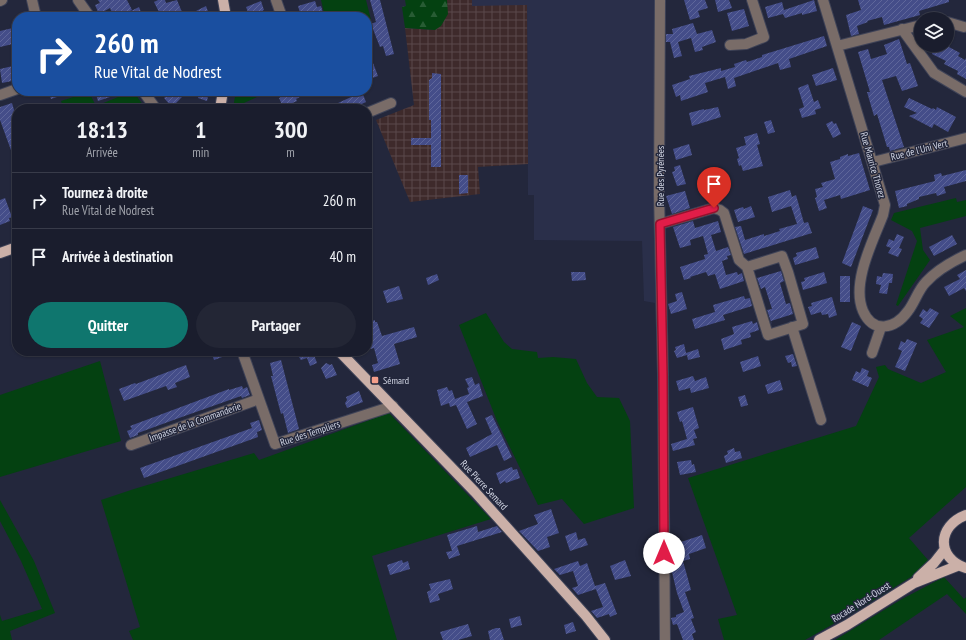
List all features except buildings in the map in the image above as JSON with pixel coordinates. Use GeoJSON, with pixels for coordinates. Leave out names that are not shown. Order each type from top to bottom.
{"type":"FeatureCollection","features":[{"type":"Feature","properties":{"kind":"main road"},"geometry":{"type":"LineString","coordinates":[[223,0],[225,12]]}},
{"type":"Feature","properties":{"kind":"main road"},"geometry":{"type":"LineString","coordinates":[[0,253],[12,249]]}},
{"type":"Feature","properties":{"kind":"main road","name":"Rue Pierre Semard"},"geometry":{"type":"LineString","coordinates":[[344,356],[480,498],[586,616],[605,640]]}},
{"type":"Feature","properties":{"kind":"main road"},"geometry":{"type":"LineString","coordinates":[[962,567],[949,559],[945,549],[944,538],[948,527],[956,519],[966,516]]}},
{"type":"Feature","properties":{"kind":"main road","name":"Rocade Nord-Ouest"},"geometry":{"type":"LineString","coordinates":[[819,640],[847,625],[914,582],[934,563],[945,549]]}},
{"type":"Feature","properties":{"kind":"main road","name":"Rocade Nord-Ouest"},"geometry":{"type":"LineString","coordinates":[[914,582],[962,567]]}},
{"type":"Feature","properties":{"kind":"street"},"geometry":{"type":"LineString","coordinates":[[32,0],[35,12]]}},
{"type":"Feature","properties":{"kind":"street"},"geometry":{"type":"LineString","coordinates":[[78,0],[86,12]]}},
{"type":"Feature","properties":{"kind":"street"},"geometry":{"type":"LineString","coordinates":[[276,0],[280,12]]}},
{"type":"Feature","properties":{"kind":"street","name":"Rue des Pyrénées"},"geometry":{"type":"LineString","coordinates":[[660,0],[660,224],[663,375],[664,640]]}},
{"type":"Feature","properties":{"kind":"street"},"geometry":{"type":"LineString","coordinates":[[730,45],[746,44],[764,37],[752,0]]}},
{"type":"Feature","properties":{"kind":"street","name":"Rue Maurice Thorez"},"geometry":{"type":"LineString","coordinates":[[823,0],[885,205],[885,211],[860,274],[860,300],[862,309],[868,320],[881,327]]}},
{"type":"Feature","properties":{"kind":"street"},"geometry":{"type":"LineString","coordinates":[[954,24],[964,27]]}},
{"type":"Feature","properties":{"kind":"street"},"geometry":{"type":"LineString","coordinates":[[837,46],[914,26]]}},
{"type":"Feature","properties":{"kind":"street"},"geometry":{"type":"LineString","coordinates":[[902,29],[934,73],[966,92]]}},
{"type":"Feature","properties":{"kind":"street"},"geometry":{"type":"LineString","coordinates":[[0,95],[12,91]]}},
{"type":"Feature","properties":{"kind":"street"},"geometry":{"type":"LineString","coordinates":[[372,111],[390,103]]}},
{"type":"Feature","properties":{"kind":"street","name":"Rue de l'Uni Vert"},"geometry":{"type":"LineString","coordinates":[[872,162],[966,138]]}},
{"type":"Feature","properties":{"kind":"street"},"geometry":{"type":"LineString","coordinates":[[660,224],[714,208],[720,210],[724,213],[740,260],[747,267],[768,335],[803,324],[782,256],[747,267]]}},
{"type":"Feature","properties":{"kind":"street"},"geometry":{"type":"LineString","coordinates":[[872,354],[881,327],[889,326],[908,312],[925,283],[943,268],[966,255]]}},
{"type":"Feature","properties":{"kind":"street"},"geometry":{"type":"LineString","coordinates":[[792,327],[821,420]]}},
{"type":"Feature","properties":{"kind":"street","name":"Rue des Templiers"},"geometry":{"type":"LineString","coordinates":[[244,356],[275,444],[393,406]]}},
{"type":"Feature","properties":{"kind":"street","name":"Impasse de la Commanderie"},"geometry":{"type":"LineString","coordinates":[[131,445],[259,399]]}},
{"type":"Feature","properties":{"kind":"shaded area"},"geometry":{"type":"Polygon","coordinates":[[[447,0],[472,0],[472,6],[527,5],[528,164],[478,167],[480,194],[410,202],[376,120],[414,105],[405,28],[435,30],[447,0]]]}},
{"type":"Feature","properties":{"kind":"shaded area"},"geometry":{"type":"Polygon","coordinates":[[[472,0],[654,0],[656,22],[655,303],[644,301],[642,241],[534,240],[534,195],[528,195],[527,6],[472,6],[472,0]]]}},
{"type":"Feature","properties":{"kind":"green space"},"geometry":{"type":"Polygon","coordinates":[[[321,0],[366,0],[369,12],[324,12],[321,0]]]}},
{"type":"Feature","properties":{"kind":"green space"},"geometry":{"type":"Polygon","coordinates":[[[405,0],[447,0],[448,14],[441,26],[435,30],[405,28],[402,7],[406,6],[405,0]]]}},
{"type":"Feature","properties":{"kind":"green space"},"geometry":{"type":"Polygon","coordinates":[[[77,96],[91,96],[95,104],[62,104],[61,101],[77,96]]]}},
{"type":"Feature","properties":{"kind":"green space"},"geometry":{"type":"Polygon","coordinates":[[[121,96],[137,96],[142,104],[101,104],[121,96]]]}},
{"type":"Feature","properties":{"kind":"green space"},"geometry":{"type":"Polygon","coordinates":[[[235,96],[257,97],[242,104],[234,104],[235,96]]]}},
{"type":"Feature","properties":{"kind":"green space"},"geometry":{"type":"Polygon","coordinates":[[[956,198],[957,202],[966,200],[966,216],[920,228],[923,250],[930,260],[898,306],[896,305],[917,241],[912,231],[891,220],[894,213],[956,198]]]}},
{"type":"Feature","properties":{"kind":"green space"},"geometry":{"type":"Polygon","coordinates":[[[966,308],[966,487],[909,538],[928,560],[911,577],[805,640],[724,640],[718,619],[737,615],[688,478],[856,426],[879,377],[876,367],[885,365],[888,369],[921,383],[946,372],[927,340],[964,327],[950,316],[966,308]]]}},
{"type":"Feature","properties":{"kind":"green space"},"geometry":{"type":"Polygon","coordinates":[[[486,313],[504,342],[512,349],[537,352],[538,358],[553,357],[576,359],[587,383],[597,397],[619,398],[630,421],[634,508],[584,524],[562,499],[538,505],[497,421],[459,325],[486,313]]]}},
{"type":"Feature","properties":{"kind":"green space"},"geometry":{"type":"Polygon","coordinates":[[[100,361],[121,441],[0,477],[0,395],[100,361]]]}},
{"type":"Feature","properties":{"kind":"green space"},"geometry":{"type":"Polygon","coordinates":[[[389,413],[491,519],[372,556],[397,640],[133,640],[129,631],[140,627],[101,500],[254,453],[259,460],[389,413]]]}},
{"type":"Feature","properties":{"kind":"green space"},"geometry":{"type":"Polygon","coordinates":[[[0,500],[34,561],[55,613],[10,631],[12,640],[0,640],[0,615],[2,621],[42,609],[21,561],[0,521],[0,500]]]}},
{"type":"Feature","properties":{"kind":"green space"},"geometry":{"type":"Polygon","coordinates":[[[944,577],[964,599],[966,597],[966,614],[947,594],[879,640],[835,640],[902,599],[944,577]]]}},
{"type":"Feature","properties":{"kind":"place","name":"Sémard"},"geometry":{"type":"Point","coordinates":[375,380]}},
{"type":"Feature","properties":{"kind":"route"},"geometry":{"type":"LineString","coordinates":[[664,553],[660,224],[714,208]]}}]}
